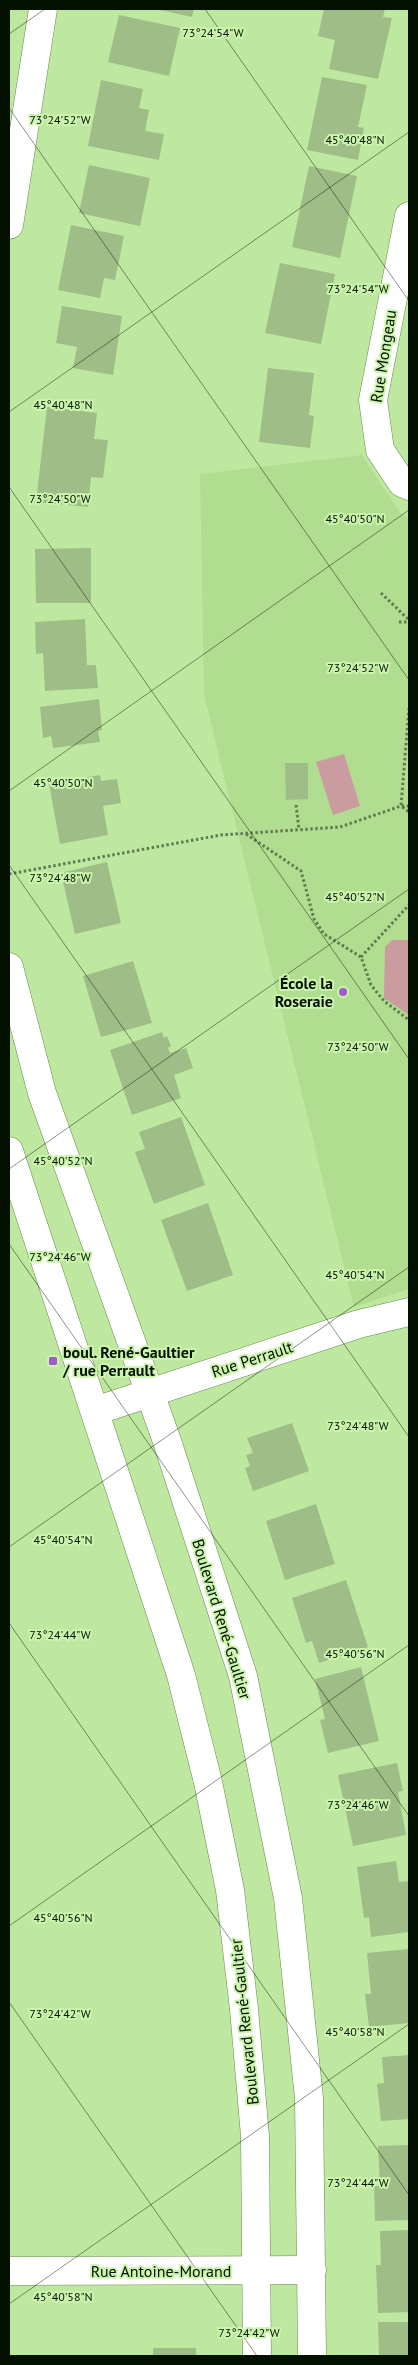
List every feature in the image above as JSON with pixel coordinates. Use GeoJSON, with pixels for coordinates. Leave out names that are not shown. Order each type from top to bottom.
{"type":"FeatureCollection","features":[{"type":"Feature","properties":{"kind":"street"},"geometry":{"type":"LineString","coordinates":[[9,225],[43,9]]}},
{"type":"Feature","properties":{"kind":"street","name":"Rue Mongeau"},"geometry":{"type":"LineString","coordinates":[[409,216],[373,400],[380,450],[402,483],[409,486]]}},
{"type":"Feature","properties":{"kind":"street","name":"Boulevard René-Gaultier"},"geometry":{"type":"LineString","coordinates":[[9,967],[42,1093],[150,1393],[242,1676],[288,1898],[309,2098],[312,2356]]}},
{"type":"Feature","properties":{"kind":"street","name":"Boulevard René-Gaultier"},"geometry":{"type":"LineString","coordinates":[[9,1151],[181,1675],[208,1782],[230,1890],[244,2009],[255,2136],[257,2356]]}},
{"type":"Feature","properties":{"kind":"street","name":"Rue Perrault"},"geometry":{"type":"LineString","coordinates":[[95,1411],[359,1324],[409,1312]]}},
{"type":"Feature","properties":{"kind":"street","name":"Rue Antoine-Morand"},"geometry":{"type":"LineString","coordinates":[[9,2271],[312,2270]]}},
{"type":"Feature","properties":{"kind":"path"},"geometry":{"type":"LineString","coordinates":[[381,593],[409,621]]}},
{"type":"Feature","properties":{"kind":"path"},"geometry":{"type":"LineString","coordinates":[[399,622],[409,621]]}},
{"type":"Feature","properties":{"kind":"path"},"geometry":{"type":"LineString","coordinates":[[401,806],[409,708]]}},
{"type":"Feature","properties":{"kind":"path"},"geometry":{"type":"LineString","coordinates":[[296,805],[299,830]]}},
{"type":"Feature","properties":{"kind":"path"},"geometry":{"type":"LineString","coordinates":[[401,806],[409,812]]}},
{"type":"Feature","properties":{"kind":"path"},"geometry":{"type":"LineString","coordinates":[[9,874],[221,835],[340,827],[401,806],[409,806]]}},
{"type":"Feature","properties":{"kind":"path"},"geometry":{"type":"LineString","coordinates":[[244,834],[300,871],[314,919],[324,934],[361,956],[376,990],[384,1002],[409,1020]]}},
{"type":"Feature","properties":{"kind":"path"},"geometry":{"type":"LineString","coordinates":[[361,956],[409,905]]}},
{"type":"Feature","properties":{"kind":"shaded area","name":"École la Roseraie"},"geometry":{"type":"Polygon","coordinates":[[[362,455],[400,513],[409,518],[409,1289],[354,1307],[204,695],[200,474],[362,455]]]}},
{"type":"Feature","properties":{"kind":"shaded area"},"geometry":{"type":"Polygon","coordinates":[[[344,754],[360,806],[333,815],[316,762],[344,754]]]}},
{"type":"Feature","properties":{"kind":"shaded area"},"geometry":{"type":"Polygon","coordinates":[[[392,940],[409,940],[409,1015],[384,998],[385,947],[392,940]]]}},
{"type":"Feature","properties":{"kind":"building"},"geometry":{"type":"Polygon","coordinates":[[[155,9],[194,9],[192,17],[155,9]]]}},
{"type":"Feature","properties":{"kind":"building"},"geometry":{"type":"Polygon","coordinates":[[[324,9],[385,9],[383,17],[392,18],[378,79],[329,69],[335,40],[318,36],[324,9]]]}},
{"type":"Feature","properties":{"kind":"building"},"geometry":{"type":"Polygon","coordinates":[[[119,15],[180,28],[169,76],[108,62],[119,15]]]}},
{"type":"Feature","properties":{"kind":"building"},"geometry":{"type":"Polygon","coordinates":[[[322,77],[367,85],[358,127],[364,128],[358,160],[307,150],[322,77]]]}},
{"type":"Feature","properties":{"kind":"building"},"geometry":{"type":"Polygon","coordinates":[[[101,80],[143,89],[139,108],[149,110],[145,131],[164,134],[159,160],[88,146],[101,80]]]}},
{"type":"Feature","properties":{"kind":"building"},"geometry":{"type":"Polygon","coordinates":[[[89,165],[150,178],[140,226],[79,213],[89,165]]]}},
{"type":"Feature","properties":{"kind":"building"},"geometry":{"type":"Polygon","coordinates":[[[309,166],[357,176],[340,258],[292,247],[309,166]]]}},
{"type":"Feature","properties":{"kind":"building"},"geometry":{"type":"Polygon","coordinates":[[[71,225],[124,236],[115,280],[104,278],[100,298],[58,290],[71,225]]]}},
{"type":"Feature","properties":{"kind":"building"},"geometry":{"type":"Polygon","coordinates":[[[280,263],[335,274],[321,344],[265,333],[280,263]]]}},
{"type":"Feature","properties":{"kind":"building"},"geometry":{"type":"Polygon","coordinates":[[[62,306],[122,316],[113,375],[73,368],[77,347],[56,343],[62,306]]]}},
{"type":"Feature","properties":{"kind":"building"},"geometry":{"type":"Polygon","coordinates":[[[268,368],[314,373],[309,415],[314,416],[310,448],[259,442],[268,368]]]}},
{"type":"Feature","properties":{"kind":"building"},"geometry":{"type":"Polygon","coordinates":[[[47,407],[97,413],[94,439],[108,440],[103,478],[91,477],[88,507],[36,502],[47,407]]]}},
{"type":"Feature","properties":{"kind":"building"},"geometry":{"type":"Polygon","coordinates":[[[91,548],[91,603],[36,603],[35,549],[91,548]]]}},
{"type":"Feature","properties":{"kind":"building"},"geometry":{"type":"Polygon","coordinates":[[[85,619],[87,665],[96,665],[98,688],[45,691],[43,653],[36,654],[35,622],[85,619]]]}},
{"type":"Feature","properties":{"kind":"building"},"geometry":{"type":"Polygon","coordinates":[[[99,699],[102,730],[98,731],[100,742],[53,748],[51,736],[43,738],[40,707],[99,699]]]}},
{"type":"Feature","properties":{"kind":"building"},"geometry":{"type":"Polygon","coordinates":[[[285,763],[308,763],[308,799],[286,800],[285,763]]]}},
{"type":"Feature","properties":{"kind":"building"},"geometry":{"type":"Polygon","coordinates":[[[100,775],[101,781],[117,779],[121,803],[103,806],[108,835],[60,844],[49,784],[100,775]]]}},
{"type":"Feature","properties":{"kind":"building"},"geometry":{"type":"Polygon","coordinates":[[[107,862],[121,923],[75,934],[61,873],[107,862]]]}},
{"type":"Feature","properties":{"kind":"building"},"geometry":{"type":"Polygon","coordinates":[[[133,961],[152,1023],[101,1037],[83,976],[133,961]]]}},
{"type":"Feature","properties":{"kind":"building"},"geometry":{"type":"Polygon","coordinates":[[[162,1032],[164,1038],[167,1036],[171,1046],[168,1048],[170,1053],[186,1048],[193,1068],[174,1075],[181,1098],[132,1115],[110,1050],[162,1032]]]}},
{"type":"Feature","properties":{"kind":"building"},"geometry":{"type":"Polygon","coordinates":[[[181,1117],[205,1185],[154,1204],[135,1152],[145,1149],[139,1132],[181,1117]]]}},
{"type":"Feature","properties":{"kind":"building"},"geometry":{"type":"Polygon","coordinates":[[[208,1203],[233,1275],[187,1291],[161,1220],[208,1203]]]}},
{"type":"Feature","properties":{"kind":"building"},"geometry":{"type":"Polygon","coordinates":[[[292,1423],[309,1471],[253,1491],[245,1468],[250,1466],[246,1455],[253,1453],[247,1438],[292,1423]]]}},
{"type":"Feature","properties":{"kind":"building"},"geometry":{"type":"Polygon","coordinates":[[[316,1504],[335,1564],[285,1580],[266,1521],[316,1504]]]}},
{"type":"Feature","properties":{"kind":"building"},"geometry":{"type":"Polygon","coordinates":[[[346,1580],[368,1647],[319,1663],[312,1641],[306,1643],[292,1598],[346,1580]]]}},
{"type":"Feature","properties":{"kind":"building"},"geometry":{"type":"Polygon","coordinates":[[[361,1667],[379,1741],[328,1753],[320,1720],[325,1719],[315,1679],[361,1667]]]}},
{"type":"Feature","properties":{"kind":"building"},"geometry":{"type":"Polygon","coordinates":[[[397,1763],[403,1791],[398,1792],[406,1835],[353,1846],[338,1775],[397,1763]]]}},
{"type":"Feature","properties":{"kind":"building"},"geometry":{"type":"Polygon","coordinates":[[[396,1861],[399,1882],[409,1881],[409,1932],[371,1937],[369,1917],[364,1918],[357,1867],[396,1861]]]}},
{"type":"Feature","properties":{"kind":"building"},"geometry":{"type":"Polygon","coordinates":[[[409,1949],[409,2023],[369,2027],[365,1994],[371,1994],[367,1953],[409,1949]]]}},
{"type":"Feature","properties":{"kind":"building"},"geometry":{"type":"Polygon","coordinates":[[[409,2055],[409,2119],[381,2121],[377,2084],[384,2083],[382,2057],[409,2055]]]}},
{"type":"Feature","properties":{"kind":"building"},"geometry":{"type":"Polygon","coordinates":[[[409,2145],[409,2220],[375,2221],[374,2186],[380,2186],[378,2146],[409,2145]]]}},
{"type":"Feature","properties":{"kind":"building"},"geometry":{"type":"Polygon","coordinates":[[[409,2230],[409,2312],[378,2313],[376,2265],[381,2265],[380,2231],[409,2230]]]}},
{"type":"Feature","properties":{"kind":"building"},"geometry":{"type":"Polygon","coordinates":[[[378,2322],[409,2322],[409,2356],[379,2356],[378,2322]]]}},
{"type":"Feature","properties":{"kind":"building"},"geometry":{"type":"Polygon","coordinates":[[[153,2348],[196,2348],[196,2356],[153,2356],[153,2348]]]}},
{"type":"Feature","properties":{"kind":"place","name":"École la Roseraie"},"geometry":{"type":"Point","coordinates":[343,992]}},
{"type":"Feature","properties":{"kind":"place","name":"boul. René-Gaultier / rue Perrault"},"geometry":{"type":"Point","coordinates":[53,1361]}}]}
